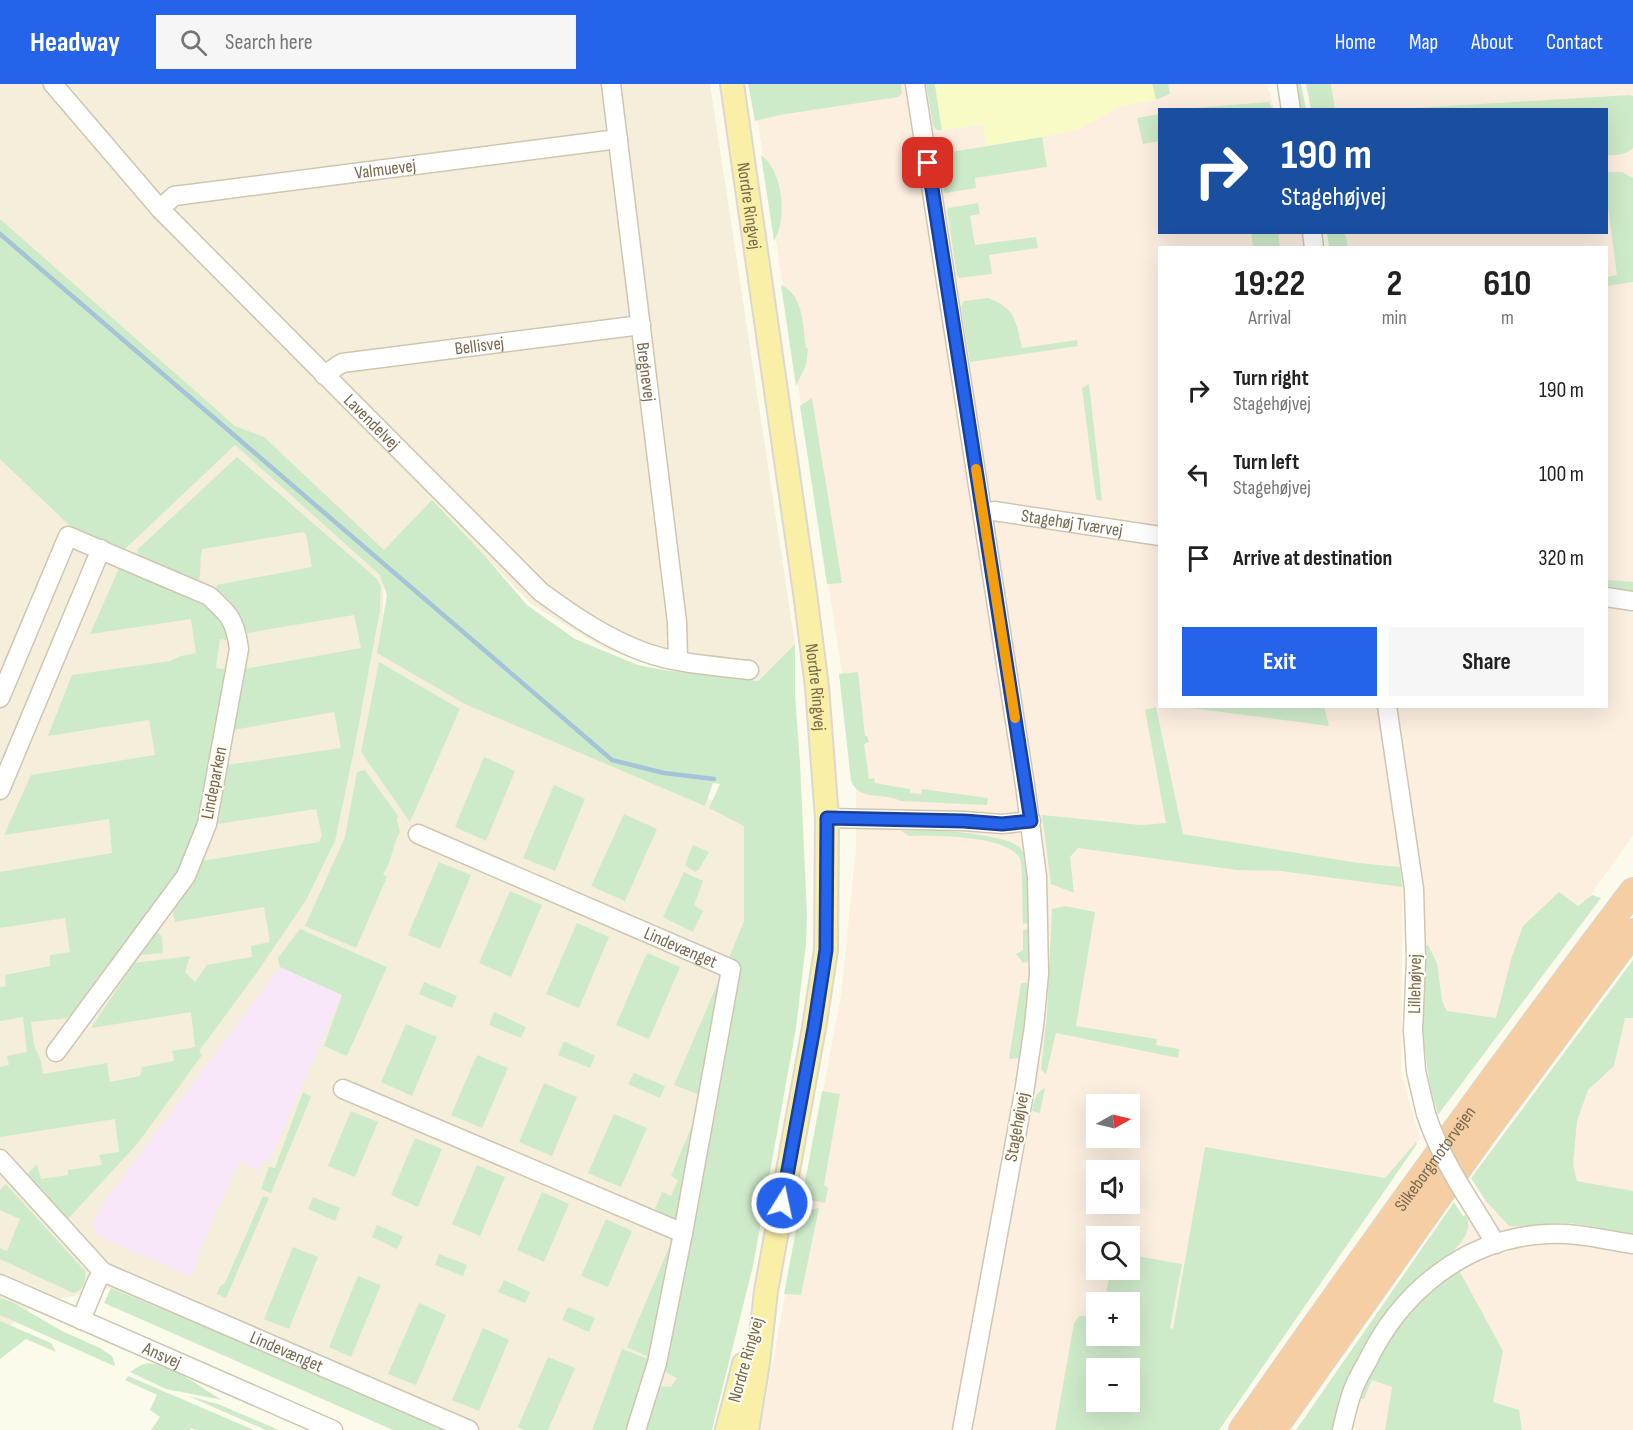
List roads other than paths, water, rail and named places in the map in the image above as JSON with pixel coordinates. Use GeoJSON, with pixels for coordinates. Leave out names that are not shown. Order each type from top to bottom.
{"type":"FeatureCollection","features":[{"type":"Feature","properties":{"kind":"highway","name":"Silkeborgmotorvejen"},"geometry":{"type":"LineString","coordinates":[[1242,1430],[1446,1143],[1633,891]]}},
{"type":"Feature","properties":{"kind":"highway","name":"Silkeborgmotorvejen"},"geometry":{"type":"LineString","coordinates":[[1273,1430],[1483,1134],[1633,932]]}},
{"type":"Feature","properties":{"kind":"main road","name":"Nordre Ringvej"},"geometry":{"type":"LineString","coordinates":[[732,84],[807,613],[817,692],[827,818],[826,950],[766,1291],[758,1363],[747,1430]]}},
{"type":"Feature","properties":{"kind":"main road","name":"Nordre Ringvej"},"geometry":{"type":"LineString","coordinates":[[727,1430],[766,1291]]}},
{"type":"Feature","properties":{"kind":"main road"},"geometry":{"type":"LineString","coordinates":[[735,1430],[746,1358]]}},
{"type":"Feature","properties":{"kind":"street","name":"Lavendelvej"},"geometry":{"type":"LineString","coordinates":[[53,84],[159,209],[541,592],[577,618],[608,636],[646,653],[749,670]]}},
{"type":"Feature","properties":{"kind":"street","name":"Bregnevej"},"geometry":{"type":"LineString","coordinates":[[611,84],[677,622],[678,660]]}},
{"type":"Feature","properties":{"kind":"street","name":"Stagehøjvej"},"geometry":{"type":"LineString","coordinates":[[915,84],[1031,821],[1037,877],[1039,931],[1039,974],[1024,1093],[962,1430]]}},
{"type":"Feature","properties":{"kind":"street"},"geometry":{"type":"LineString","coordinates":[[1287,84],[1292,108]]}},
{"type":"Feature","properties":{"kind":"street","name":"Valmuevej"},"geometry":{"type":"LineString","coordinates":[[159,209],[174,196],[618,139]]}},
{"type":"Feature","properties":{"kind":"street","name":"Bellisvej"},"geometry":{"type":"LineString","coordinates":[[324,375],[342,363],[641,326]]}},
{"type":"Feature","properties":{"kind":"street","name":"Stagehøj Tværvej"},"geometry":{"type":"LineString","coordinates":[[983,513],[994,511],[1158,536]]}},
{"type":"Feature","properties":{"kind":"street","name":"Lindeparken"},"geometry":{"type":"LineString","coordinates":[[0,698],[68,537],[209,596],[227,612],[236,628],[239,649],[207,824],[186,876],[56,1052]]}},
{"type":"Feature","properties":{"kind":"street"},"geometry":{"type":"LineString","coordinates":[[0,790],[101,549]]}},
{"type":"Feature","properties":{"kind":"street"},"geometry":{"type":"LineString","coordinates":[[1608,597],[1633,601]]}},
{"type":"Feature","properties":{"kind":"street","name":"Lillehøjvej"},"geometry":{"type":"LineString","coordinates":[[1387,708],[1414,889],[1416,1071],[1435,1140],[1449,1168],[1496,1244]]}},
{"type":"Feature","properties":{"kind":"street"},"geometry":{"type":"LineString","coordinates":[[827,818],[1002,824],[1031,821]]}},
{"type":"Feature","properties":{"kind":"street","name":"Lindevænget"},"geometry":{"type":"LineString","coordinates":[[418,834],[731,969],[657,1364],[636,1430]]}},
{"type":"Feature","properties":{"kind":"street"},"geometry":{"type":"LineString","coordinates":[[343,1089],[683,1233]]}},
{"type":"Feature","properties":{"kind":"street"},"geometry":{"type":"LineString","coordinates":[[0,1159],[103,1272],[81,1320]]}},
{"type":"Feature","properties":{"kind":"street"},"geometry":{"type":"LineString","coordinates":[[1342,1430],[1353,1389],[1376,1342],[1398,1310],[1426,1282],[1459,1259],[1496,1244],[1522,1237],[1548,1234],[1581,1236],[1633,1244]]}},
{"type":"Feature","properties":{"kind":"street","name":"Lindevænget"},"geometry":{"type":"LineString","coordinates":[[103,1272],[469,1430]]}},
{"type":"Feature","properties":{"kind":"street","name":"Ansvej"},"geometry":{"type":"LineString","coordinates":[[0,1284],[327,1429]]}},
{"type":"Feature","properties":{"kind":"waterway"},"geometry":{"type":"LineString","coordinates":[[0,234],[612,760],[664,773],[714,779]]}}]}
